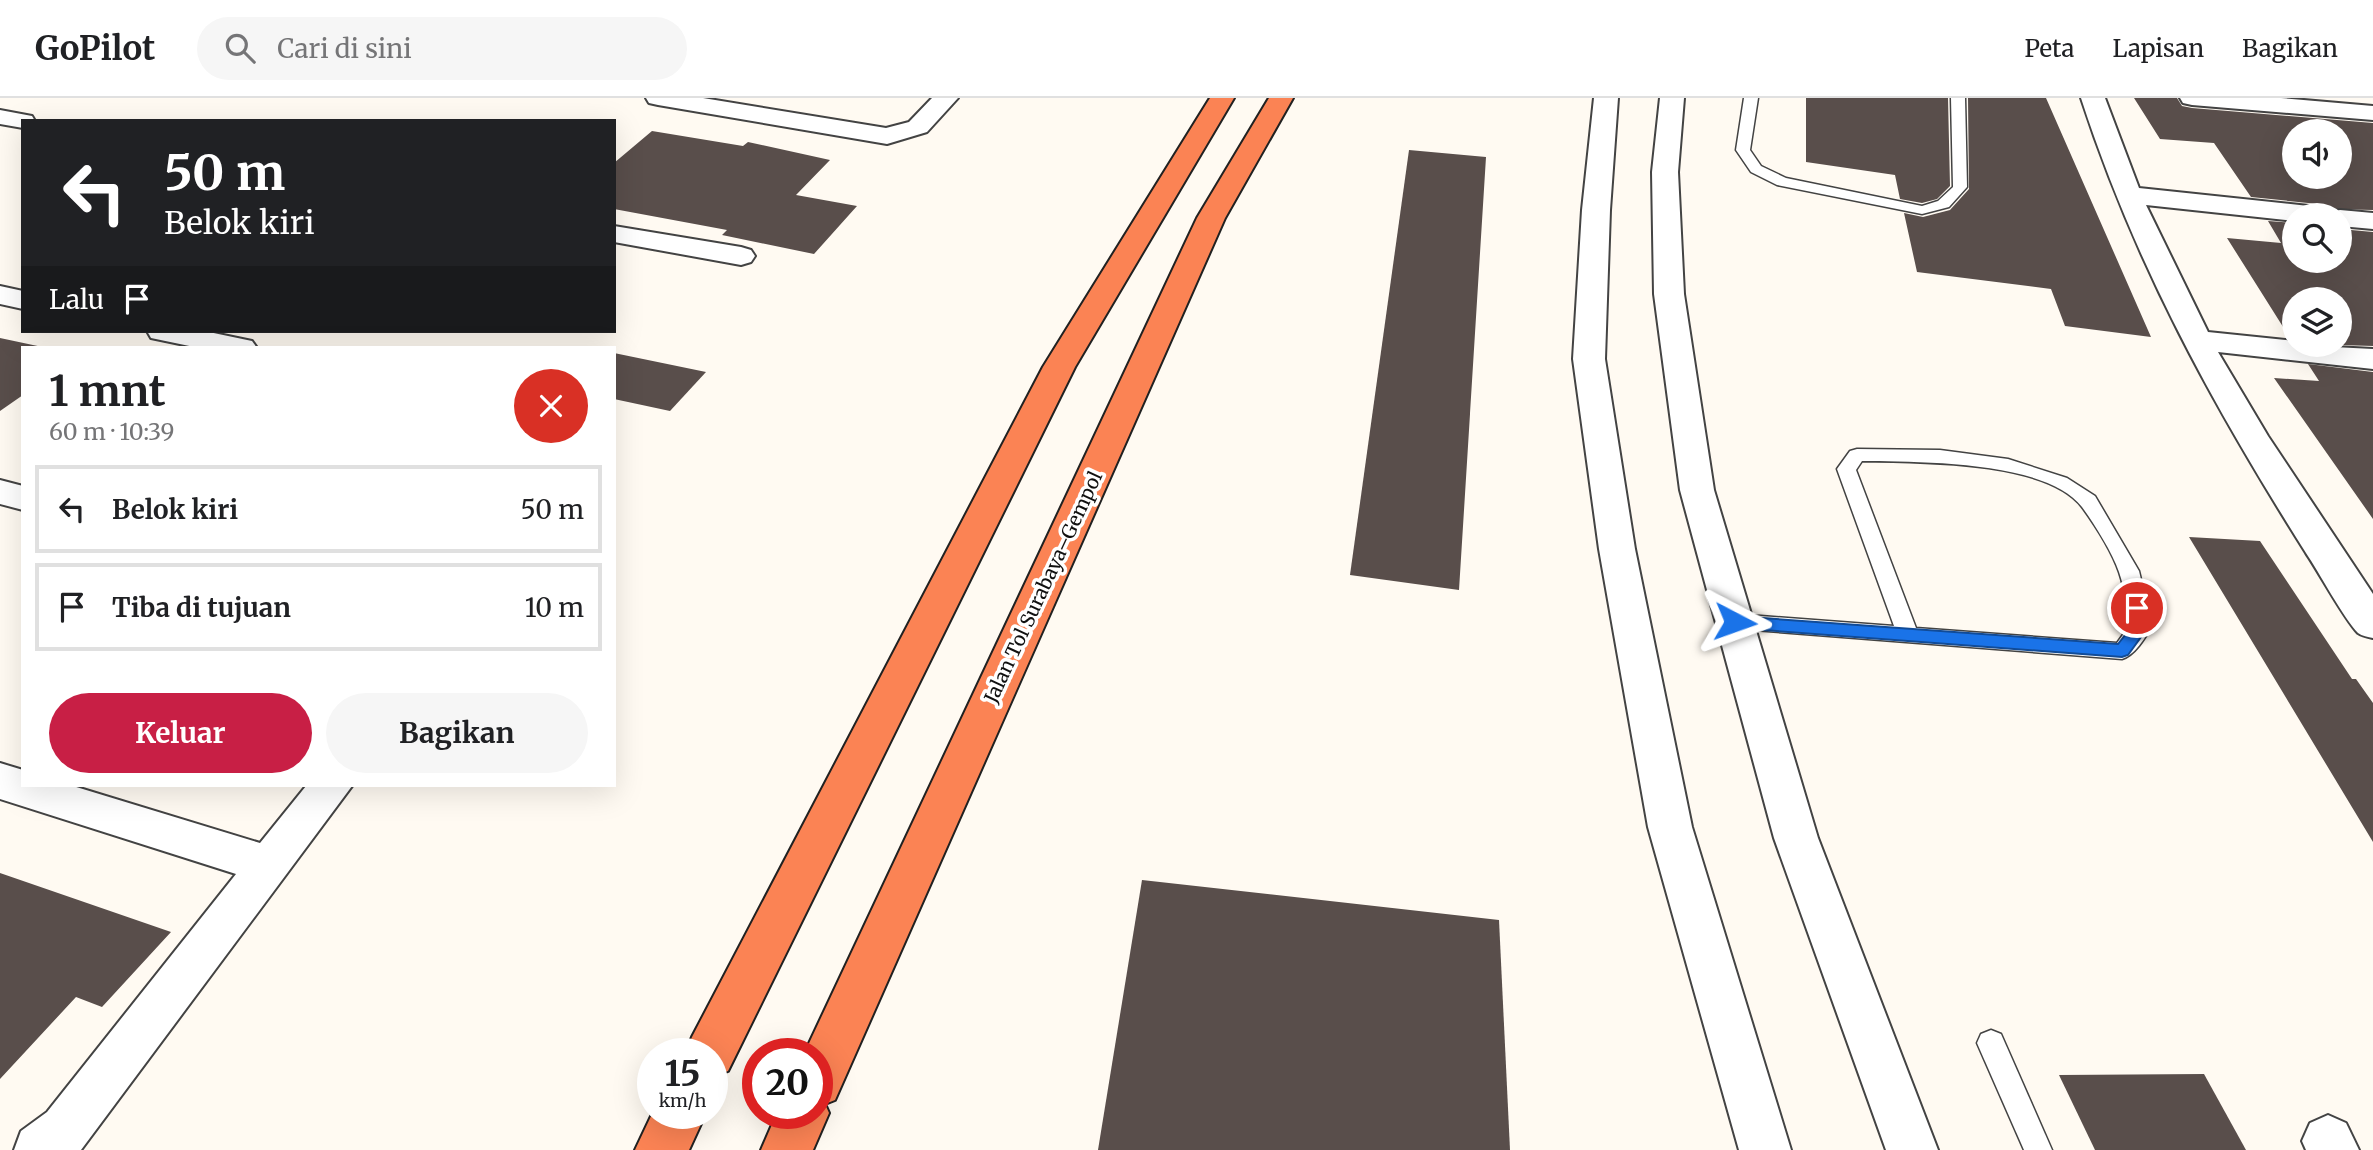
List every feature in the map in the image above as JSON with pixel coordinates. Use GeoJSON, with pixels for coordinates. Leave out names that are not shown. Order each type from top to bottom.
{"type":"FeatureCollection","features":[{"type":"Feature","properties":{"kind":"highway"},"geometry":{"type":"LineString","coordinates":[[718,1038],[1059,367],[1222,98]]}},
{"type":"Feature","properties":{"kind":"highway","name":"Jalan Tol Surabaya–Gempol"},"geometry":{"type":"LineString","coordinates":[[833,1047],[1211,218],[1281,98]]}},
{"type":"Feature","properties":{"kind":"highway"},"geometry":{"type":"LineString","coordinates":[[661,1150],[672,1129]]}},
{"type":"Feature","properties":{"kind":"highway"},"geometry":{"type":"LineString","coordinates":[[787,1150],[796,1129]]}},
{"type":"Feature","properties":{"kind":"street"},"geometry":{"type":"LineString","coordinates":[[658,98],[887,136],[918,127],[946,98]]}},
{"type":"Feature","properties":{"kind":"street"},"geometry":{"type":"LineString","coordinates":[[1606,98],[1596,210],[1589,359],[1615,535],[1670,827],[1765,1150]]}},
{"type":"Feature","properties":{"kind":"street"},"geometry":{"type":"LineString","coordinates":[[1672,98],[1665,172],[1669,294],[1697,490],[1796,838],[1912,1150]]}},
{"type":"Feature","properties":{"kind":"street"},"geometry":{"type":"LineString","coordinates":[[2093,98],[2109,151],[2195,340],[2296,510],[2373,624]]}},
{"type":"Feature","properties":{"kind":"street"},"geometry":{"type":"LineString","coordinates":[[2192,98],[2373,113]]}},
{"type":"Feature","properties":{"kind":"street"},"geometry":{"type":"LineString","coordinates":[[0,117],[21,121]]}},
{"type":"Feature","properties":{"kind":"street"},"geometry":{"type":"LineString","coordinates":[[2129,195],[2282,211]]}},
{"type":"Feature","properties":{"kind":"street"},"geometry":{"type":"LineString","coordinates":[[2352,219],[2373,221]]}},
{"type":"Feature","properties":{"kind":"street"},"geometry":{"type":"LineString","coordinates":[[616,234],[741,256]]}},
{"type":"Feature","properties":{"kind":"street"},"geometry":{"type":"LineString","coordinates":[[0,295],[21,300]]}},
{"type":"Feature","properties":{"kind":"street"},"geometry":{"type":"LineString","coordinates":[[171,333],[232,346]]}},
{"type":"Feature","properties":{"kind":"street"},"geometry":{"type":"LineString","coordinates":[[2195,340],[2373,359]]}},
{"type":"Feature","properties":{"kind":"street"},"geometry":{"type":"LineString","coordinates":[[0,492],[21,497]]}},
{"type":"Feature","properties":{"kind":"street"},"geometry":{"type":"LineString","coordinates":[[0,781],[268,864]]}},
{"type":"Feature","properties":{"kind":"street"},"geometry":{"type":"LineString","coordinates":[[40,1150],[65,1130],[268,864],[330,787]]}},
{"type":"Feature","properties":{"kind":"lane"},"geometry":{"type":"LineString","coordinates":[[1751,98],[1743,150],[1756,169],[1782,182],[1922,210],[1940,207],[1953,198],[1960,187],[1958,98]]}},
{"type":"Feature","properties":{"kind":"lane"},"geometry":{"type":"LineString","coordinates":[[1735,622],[1908,635],[2122,651],[2141,626],[2129,571],[2088,501],[2060,482],[2008,466],[1940,456],[1857,455],[1846,469],[1858,508],[1908,635]]}},
{"type":"Feature","properties":{"kind":"lane"},"geometry":{"type":"LineString","coordinates":[[1991,1043],[2038,1150]]}},
{"type":"Feature","properties":{"kind":"building"},"geometry":{"type":"Polygon","coordinates":[[[1806,98],[1948,98],[1950,186],[1937,199],[1922,203],[1900,199],[1895,175],[1806,162],[1806,98]]]}},
{"type":"Feature","properties":{"kind":"building"},"geometry":{"type":"Polygon","coordinates":[[[1968,98],[2046,98],[2151,337],[2065,326],[2051,289],[1917,272],[1904,213],[1923,217],[1950,210],[1969,189],[1968,98]]]}},
{"type":"Feature","properties":{"kind":"building"},"geometry":{"type":"Polygon","coordinates":[[[2134,98],[2177,98],[2182,106],[2192,108],[2325,119],[2282,119],[2282,189],[2352,189],[2352,121],[2373,123],[2373,210],[2352,210],[2352,203],[2308,203],[2251,197],[2214,143],[2160,139],[2134,98]]]}},
{"type":"Feature","properties":{"kind":"building"},"geometry":{"type":"Polygon","coordinates":[[[652,131],[743,146],[748,142],[830,160],[796,195],[857,206],[814,254],[722,235],[727,230],[616,209],[616,161],[652,131]]]}},
{"type":"Feature","properties":{"kind":"building"},"geometry":{"type":"Polygon","coordinates":[[[1409,150],[1486,157],[1459,590],[1350,575],[1409,150]]]}},
{"type":"Feature","properties":{"kind":"building"},"geometry":{"type":"Polygon","coordinates":[[[2268,221],[2282,222],[2282,273],[2352,273],[2352,230],[2373,232],[2373,346],[2352,345],[2352,287],[2282,287],[2282,325],[2227,238],[2281,243],[2268,221]]]}},
{"type":"Feature","properties":{"kind":"building"},"geometry":{"type":"Polygon","coordinates":[[[0,338],[38,346],[21,346],[21,396],[0,411],[0,338]]]}},
{"type":"Feature","properties":{"kind":"building"},"geometry":{"type":"Polygon","coordinates":[[[616,353],[706,372],[670,411],[616,399],[616,353]]]}},
{"type":"Feature","properties":{"kind":"building"},"geometry":{"type":"Polygon","coordinates":[[[2308,364],[2373,372],[2373,519],[2274,378],[2319,381],[2308,364]]]}},
{"type":"Feature","properties":{"kind":"building"},"geometry":{"type":"Polygon","coordinates":[[[2189,537],[2260,541],[2352,679],[2356,679],[2373,703],[2373,842],[2189,537]]]}},
{"type":"Feature","properties":{"kind":"building"},"geometry":{"type":"Polygon","coordinates":[[[0,873],[171,932],[102,1007],[76,997],[0,1079],[0,873]]]}},
{"type":"Feature","properties":{"kind":"building"},"geometry":{"type":"Polygon","coordinates":[[[1142,880],[1499,920],[1510,1150],[1098,1150],[1142,880]]]}},
{"type":"Feature","properties":{"kind":"building"},"geometry":{"type":"Polygon","coordinates":[[[2204,1074],[2246,1150],[2095,1150],[2059,1075],[2204,1074]]]}},
{"type":"Feature","properties":{"kind":"route"},"geometry":{"type":"LineString","coordinates":[[1735,622],[2122,651],[2141,626],[2137,608]]}}]}
